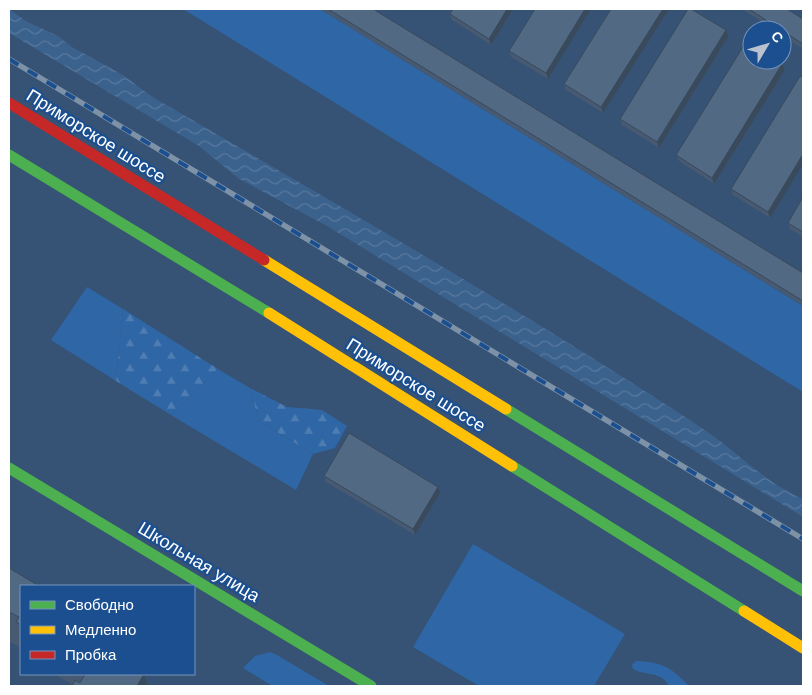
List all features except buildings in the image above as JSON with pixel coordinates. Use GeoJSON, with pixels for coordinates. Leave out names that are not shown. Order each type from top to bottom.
{"type":"FeatureCollection","features":[{"type":"Feature","properties":{"kind":"main road","name":"Приморское шоссе"},"geometry":{"type":"LineString","coordinates":[[9,103],[803,591]]}},
{"type":"Feature","properties":{"kind":"main road","name":"Приморское шоссе"},"geometry":{"type":"LineString","coordinates":[[9,155],[283,323],[803,648]]}},
{"type":"Feature","properties":{"kind":"main road","name":"Школьная улица"},"geometry":{"type":"LineString","coordinates":[[9,468],[371,686]]}},
{"type":"Feature","properties":{"kind":"green space"},"geometry":{"type":"Polygon","coordinates":[[[183,9],[320,9],[803,306],[803,392],[183,9]]]}},
{"type":"Feature","properties":{"kind":"green space"},"geometry":{"type":"Polygon","coordinates":[[[87,287],[123,309],[116,381],[51,340],[87,287]]]}},
{"type":"Feature","properties":{"kind":"green space"},"geometry":{"type":"Polygon","coordinates":[[[123,309],[218,369],[171,415],[116,381],[123,309]]]}},
{"type":"Feature","properties":{"kind":"green space"},"geometry":{"type":"Polygon","coordinates":[[[218,369],[250,388],[259,421],[313,454],[296,490],[171,415],[218,369]]]}},
{"type":"Feature","properties":{"kind":"green space"},"geometry":{"type":"Polygon","coordinates":[[[250,388],[287,407],[322,410],[347,426],[335,448],[313,454],[259,421],[250,388]]]}},
{"type":"Feature","properties":{"kind":"green space"},"geometry":{"type":"Polygon","coordinates":[[[473,544],[625,634],[594,686],[479,686],[413,647],[473,544]]]}},
{"type":"Feature","properties":{"kind":"green space"},"geometry":{"type":"Polygon","coordinates":[[[270,652],[329,686],[272,686],[243,668],[255,656],[270,652]]]}},
{"type":"Feature","properties":{"kind":"green space"},"geometry":{"type":"Polygon","coordinates":[[[636,661],[659,664],[666,667],[677,674],[689,686],[669,686],[666,681],[658,676],[633,669],[632,664],[636,661]]]}},
{"type":"Feature","properties":{"kind":"water"},"geometry":{"type":"Polygon","coordinates":[[[9,9],[26,21],[58,36],[72,47],[123,75],[151,96],[490,295],[671,408],[712,435],[777,485],[803,499],[803,517],[327,226],[239,179],[199,146],[9,33],[9,9]]]}},
{"type":"Feature","properties":{"kind":"railway"},"geometry":{"type":"LineString","coordinates":[[9,59],[803,539]]}},
{"type":"Feature","properties":{"kind":"traffic: fast"},"geometry":{"type":"LineString","coordinates":[[9,155],[269,313]]}},
{"type":"Feature","properties":{"kind":"traffic: fast"},"geometry":{"type":"LineString","coordinates":[[506,409],[803,591]]}},
{"type":"Feature","properties":{"kind":"traffic: fast"},"geometry":{"type":"LineString","coordinates":[[512,466],[744,611]]}},
{"type":"Feature","properties":{"kind":"traffic: fast"},"geometry":{"type":"LineString","coordinates":[[9,468],[371,686]]}},
{"type":"Feature","properties":{"kind":"traffic: slow"},"geometry":{"type":"LineString","coordinates":[[264,260],[506,409]]}},
{"type":"Feature","properties":{"kind":"traffic: slow"},"geometry":{"type":"LineString","coordinates":[[269,313],[512,466]]}},
{"type":"Feature","properties":{"kind":"traffic: slow"},"geometry":{"type":"LineString","coordinates":[[744,611],[803,648]]}},
{"type":"Feature","properties":{"kind":"traffic: jam"},"geometry":{"type":"LineString","coordinates":[[9,103],[264,260]]}}]}
